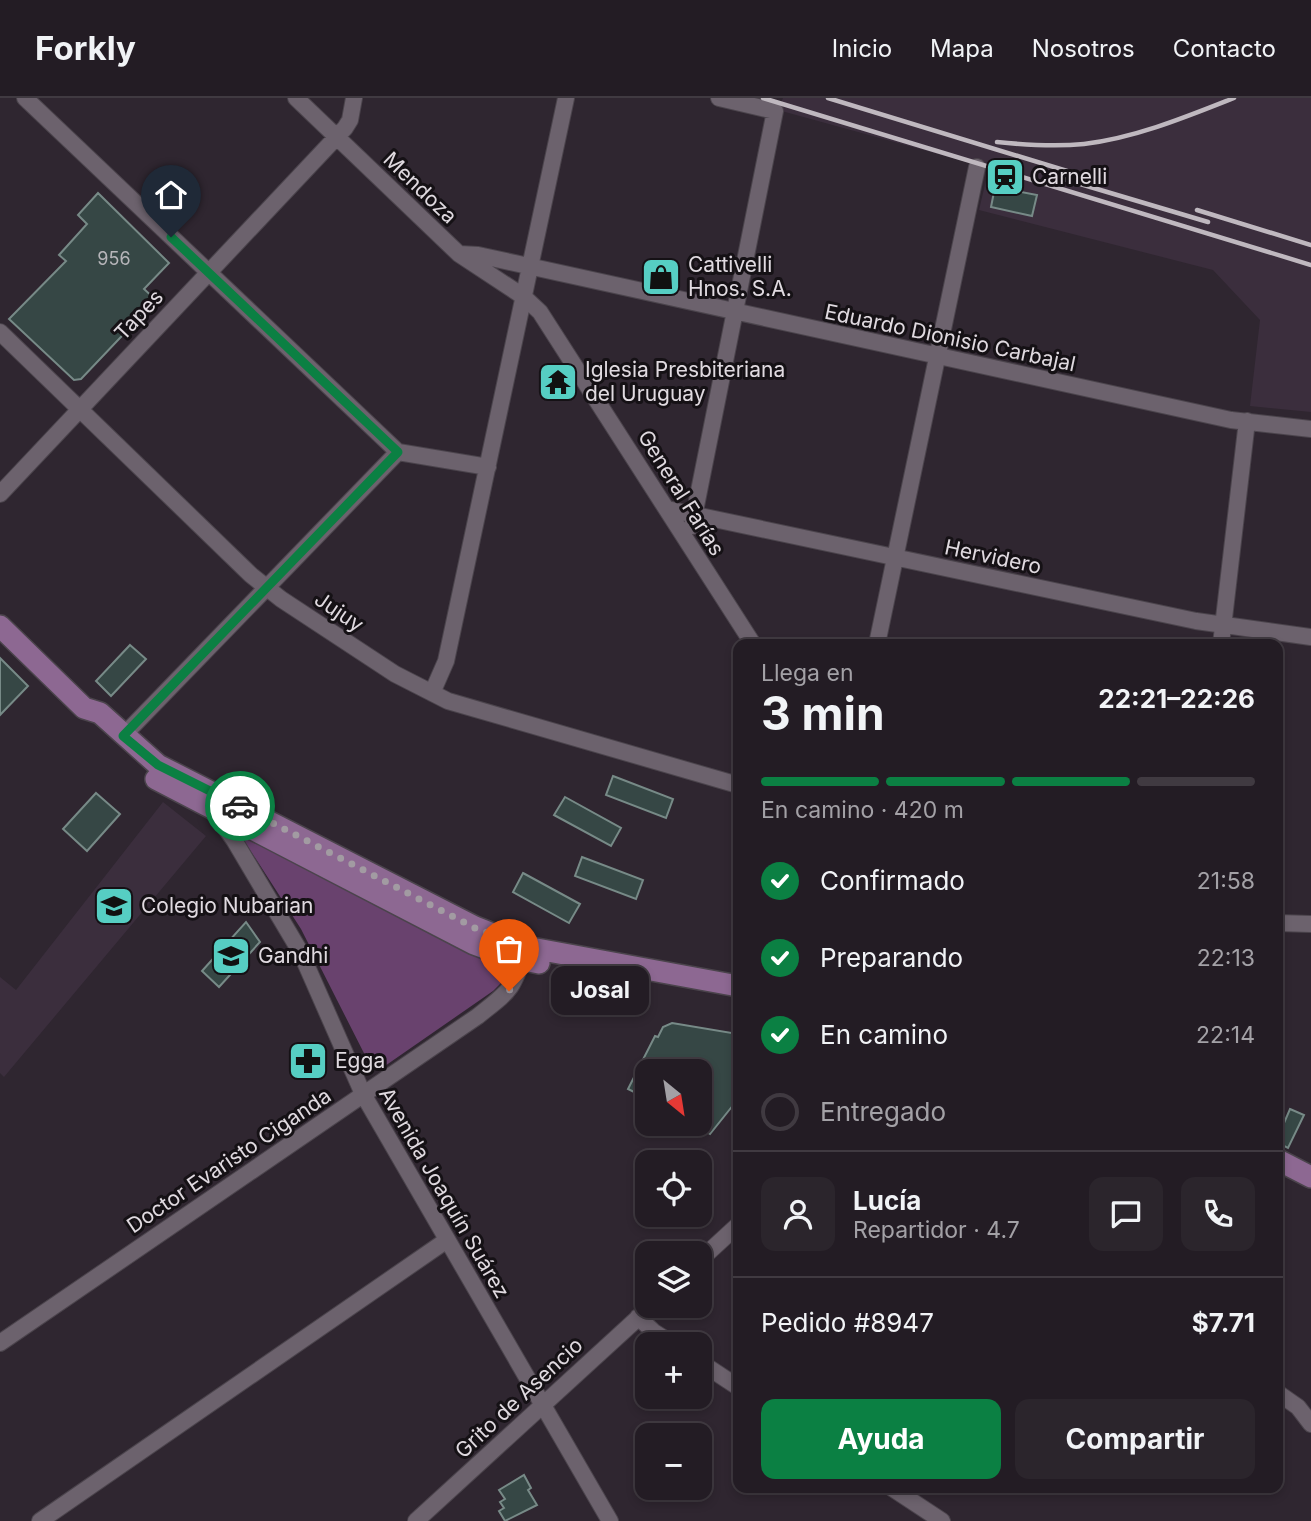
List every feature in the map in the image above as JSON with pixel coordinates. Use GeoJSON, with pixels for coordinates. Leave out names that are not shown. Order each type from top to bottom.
{"type":"FeatureCollection","features":[{"type":"Feature","properties":{"kind":"main road"},"geometry":{"type":"LineString","coordinates":[[0,626],[84,708],[89,722],[138,767],[211,808],[474,944],[496,953],[524,953],[733,985]]}},
{"type":"Feature","properties":{"kind":"main road"},"geometry":{"type":"LineString","coordinates":[[84,708],[100,713],[158,765],[524,953],[733,1000]]}},
{"type":"Feature","properties":{"kind":"main road"},"geometry":{"type":"LineString","coordinates":[[1283,1163],[1311,1177]]}},
{"type":"Feature","properties":{"kind":"street"},"geometry":{"type":"LineString","coordinates":[[25,98],[398,452],[488,467]]}},
{"type":"Feature","properties":{"kind":"street","name":"Mendoza"},"geometry":{"type":"LineString","coordinates":[[296,98],[459,254],[524,297]]}},
{"type":"Feature","properties":{"kind":"street","name":"Tapes"},"geometry":{"type":"LineString","coordinates":[[0,494],[337,137],[350,120],[354,98]]}},
{"type":"Feature","properties":{"kind":"street"},"geometry":{"type":"LineString","coordinates":[[432,693],[446,661],[566,98]]}},
{"type":"Feature","properties":{"kind":"street"},"geometry":{"type":"LineString","coordinates":[[688,543],[775,111],[719,98]]}},
{"type":"Feature","properties":{"kind":"street"},"geometry":{"type":"LineString","coordinates":[[878,639],[977,167]]}},
{"type":"Feature","properties":{"kind":"street","name":"Eduardo Dionisio Carbajal"},"geometry":{"type":"LineString","coordinates":[[459,254],[478,255],[530,266],[1231,420],[1311,429]]}},
{"type":"Feature","properties":{"kind":"street","name":"General Farías"},"geometry":{"type":"LineString","coordinates":[[524,297],[545,318],[750,639]]}},
{"type":"Feature","properties":{"kind":"street","name":"Jujuy"},"geometry":{"type":"LineString","coordinates":[[0,332],[266,587],[395,674],[447,701],[733,784]]}},
{"type":"Feature","properties":{"kind":"street"},"geometry":{"type":"LineString","coordinates":[[1222,639],[1247,421]]}},
{"type":"Feature","properties":{"kind":"street"},"geometry":{"type":"LineString","coordinates":[[123,736],[398,452]]}},
{"type":"Feature","properties":{"kind":"street","name":"Hervidero"},"geometry":{"type":"LineString","coordinates":[[667,509],[1223,626],[1311,637]]}},
{"type":"Feature","properties":{"kind":"street","name":"Avenida Joaquín Suárez"},"geometry":{"type":"LineString","coordinates":[[211,808],[234,840],[301,953],[363,1094],[610,1521]]}},
{"type":"Feature","properties":{"kind":"street"},"geometry":{"type":"LineString","coordinates":[[1283,923],[1311,923]]}},
{"type":"Feature","properties":{"kind":"street","name":"Doctor Evaristo Ciganda"},"geometry":{"type":"LineString","coordinates":[[0,1343],[478,1016],[509,991],[516,981],[524,953]]}},
{"type":"Feature","properties":{"kind":"street"},"geometry":{"type":"LineString","coordinates":[[712,1249],[733,1230]]}},
{"type":"Feature","properties":{"kind":"street"},"geometry":{"type":"LineString","coordinates":[[40,1521],[447,1240]]}},
{"type":"Feature","properties":{"kind":"street","name":"Grito de Asencio"},"geometry":{"type":"LineString","coordinates":[[416,1521],[637,1318]]}},
{"type":"Feature","properties":{"kind":"street"},"geometry":{"type":"LineString","coordinates":[[639,1318],[654,1332]]}},
{"type":"Feature","properties":{"kind":"street"},"geometry":{"type":"LineString","coordinates":[[712,1370],[733,1384]]}},
{"type":"Feature","properties":{"kind":"street"},"geometry":{"type":"LineString","coordinates":[[1283,1396],[1298,1406],[1311,1424]]}},
{"type":"Feature","properties":{"kind":"street"},"geometry":{"type":"LineString","coordinates":[[899,1493],[942,1521]]}},
{"type":"Feature","properties":{"kind":"shaded area"},"geometry":{"type":"Polygon","coordinates":[[[783,98],[1311,98],[1311,412],[1250,406],[1260,320],[1213,270],[979,210],[989,168],[778,110],[783,98]]]}},
{"type":"Feature","properties":{"kind":"shaded area","name":"Colegio Nubarian"},"geometry":{"type":"Polygon","coordinates":[[[163,802],[206,836],[4,1077],[0,1073],[0,977],[16,990],[163,802]]]}},
{"type":"Feature","properties":{"kind":"shaded area"},"geometry":{"type":"Polygon","coordinates":[[[245,835],[494,960],[504,968],[506,978],[493,991],[382,1068],[372,1069],[301,929],[243,839],[245,835]]]}},
{"type":"Feature","properties":{"kind":"building"},"geometry":{"type":"Polygon","coordinates":[[[995,187],[1037,195],[1032,216],[991,207],[995,187]]]}},
{"type":"Feature","properties":{"kind":"building"},"geometry":{"type":"Polygon","coordinates":[[[98,193],[169,263],[144,289],[156,300],[81,379],[74,380],[9,319],[66,261],[59,255],[87,224],[78,215],[98,193]]]}},
{"type":"Feature","properties":{"kind":"building"},"geometry":{"type":"Polygon","coordinates":[[[130,645],[146,659],[111,696],[96,681],[130,645]]]}},
{"type":"Feature","properties":{"kind":"building"},"geometry":{"type":"Polygon","coordinates":[[[0,658],[28,686],[0,715],[0,658]]]}},
{"type":"Feature","properties":{"kind":"building"},"geometry":{"type":"Polygon","coordinates":[[[613,776],[673,799],[666,818],[606,795],[613,776]]]}},
{"type":"Feature","properties":{"kind":"building"},"geometry":{"type":"Polygon","coordinates":[[[96,793],[120,814],[87,851],[63,829],[96,793]]]}},
{"type":"Feature","properties":{"kind":"building"},"geometry":{"type":"Polygon","coordinates":[[[565,797],[621,828],[611,846],[554,815],[565,797]]]}},
{"type":"Feature","properties":{"kind":"building"},"geometry":{"type":"Polygon","coordinates":[[[582,857],[643,880],[636,899],[575,876],[582,857]]]}},
{"type":"Feature","properties":{"kind":"building"},"geometry":{"type":"Polygon","coordinates":[[[523,873],[580,904],[569,923],[513,892],[523,873]]]}},
{"type":"Feature","properties":{"kind":"building","name":"Gandhi"},"geometry":{"type":"Polygon","coordinates":[[[246,922],[260,942],[219,987],[202,971],[246,922]]]}},
{"type":"Feature","properties":{"kind":"building"},"geometry":{"type":"Polygon","coordinates":[[[672,1023],[733,1033],[733,1105],[712,1132],[712,1059],[643,1059],[655,1036],[658,1037],[663,1027],[672,1023]]]}},
{"type":"Feature","properties":{"kind":"building"},"geometry":{"type":"Polygon","coordinates":[[[635,1075],[635,1092],[628,1089],[635,1075]]]}},
{"type":"Feature","properties":{"kind":"building"},"geometry":{"type":"Polygon","coordinates":[[[1290,1109],[1304,1115],[1288,1148],[1283,1146],[1283,1125],[1290,1109]]]}},
{"type":"Feature","properties":{"kind":"building"},"geometry":{"type":"Polygon","coordinates":[[[524,1475],[531,1488],[528,1490],[537,1505],[505,1521],[499,1511],[504,1508],[500,1502],[505,1499],[499,1490],[524,1475]]]}},
{"type":"Feature","properties":{"kind":"railway"},"geometry":{"type":"LineString","coordinates":[[763,98],[1311,265]]}},
{"type":"Feature","properties":{"kind":"railway"},"geometry":{"type":"LineString","coordinates":[[828,98],[1067,171]]}},
{"type":"Feature","properties":{"kind":"railway"},"geometry":{"type":"LineString","coordinates":[[997,142],[1051,145],[1103,141],[1160,126],[1234,98]]}},
{"type":"Feature","properties":{"kind":"railway"},"geometry":{"type":"LineString","coordinates":[[1050,175],[1208,222]]}},
{"type":"Feature","properties":{"kind":"railway"},"geometry":{"type":"LineString","coordinates":[[1197,210],[1311,245]]}},
{"type":"Feature","properties":{"kind":"way so far"},"geometry":{"type":"LineString","coordinates":[[240,806],[475,928],[526,947],[516,981],[509,991]]}},
{"type":"Feature","properties":{"kind":"place","name":"Carnelli"},"geometry":{"type":"Point","coordinates":[1005,177]}},
{"type":"Feature","properties":{"kind":"place","name":"Cattivelli Hnos. S.A."},"geometry":{"type":"Point","coordinates":[661,277]}},
{"type":"Feature","properties":{"kind":"place","name":"Iglesia Presbiteriana del Uruguay"},"geometry":{"type":"Point","coordinates":[558,382]}},
{"type":"Feature","properties":{"kind":"place","name":"Colegio Nubarian"},"geometry":{"type":"Point","coordinates":[114,906]}},
{"type":"Feature","properties":{"kind":"place","name":"Gandhi"},"geometry":{"type":"Point","coordinates":[231,956]}},
{"type":"Feature","properties":{"kind":"place","name":"Josal"},"geometry":{"type":"Point","coordinates":[509,991]}},
{"type":"Feature","properties":{"kind":"place","name":"Egga"},"geometry":{"type":"Point","coordinates":[308,1061]}},
{"type":"Feature","properties":{"kind":"route"},"geometry":{"type":"LineString","coordinates":[[171,237],[398,452],[123,736],[158,765],[240,806]]}}]}
